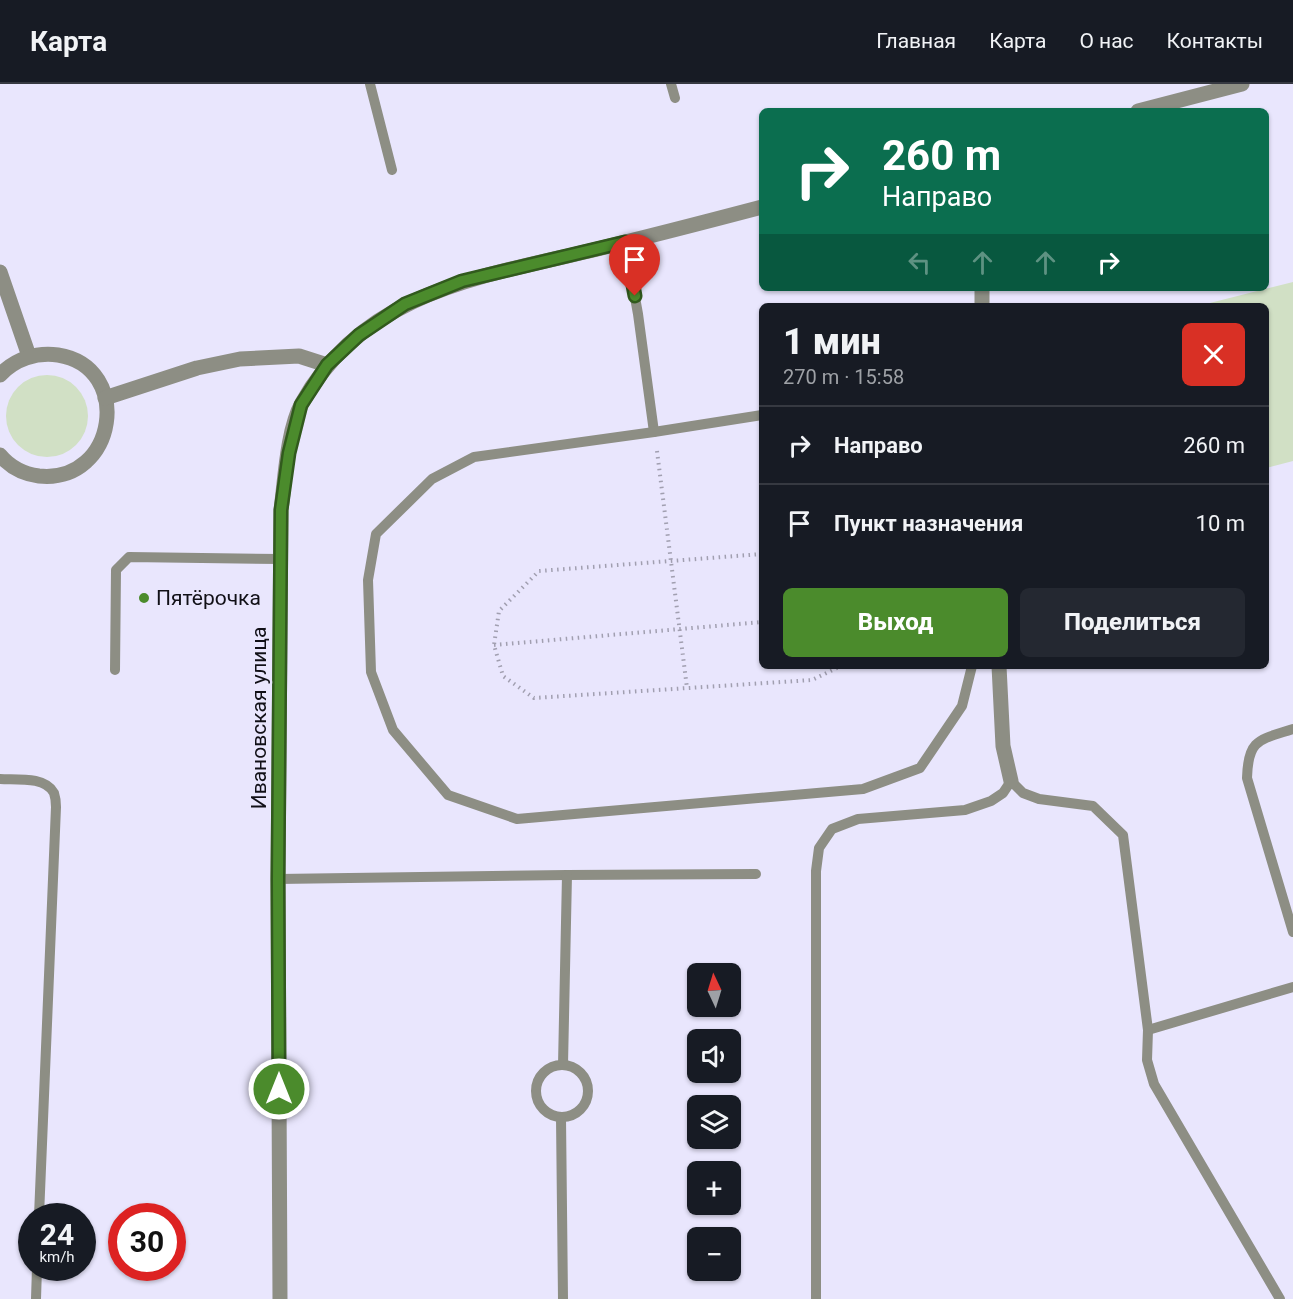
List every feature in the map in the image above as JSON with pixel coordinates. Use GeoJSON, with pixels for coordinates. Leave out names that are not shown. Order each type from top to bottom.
{"type":"FeatureCollection","features":[{"type":"Feature","properties":{"kind":"street"},"geometry":{"type":"LineString","coordinates":[[1150,108],[1242,84]]}},
{"type":"Feature","properties":{"kind":"street","name":"Ивановская улица"},"geometry":{"type":"LineString","coordinates":[[280,1299],[278,879],[281,510],[294,426],[301,405],[327,365],[359,335],[405,304],[462,281],[759,208]]}},
{"type":"Feature","properties":{"kind":"street"},"geometry":{"type":"LineString","coordinates":[[0,272],[29,356]]}},
{"type":"Feature","properties":{"kind":"street"},"geometry":{"type":"LineString","coordinates":[[0,375],[14,363],[29,356],[45,354],[76,361],[94,376],[105,398],[108,413],[101,444],[79,467],[64,474],[48,477],[32,475],[17,469],[0,455]]}},
{"type":"Feature","properties":{"kind":"street"},"geometry":{"type":"LineString","coordinates":[[105,398],[197,368],[240,359],[299,356],[327,365]]}},
{"type":"Feature","properties":{"kind":"street"},"geometry":{"type":"LineString","coordinates":[[999,669],[1003,746],[1011,781]]}},
{"type":"Feature","properties":{"kind":"lane"},"geometry":{"type":"LineString","coordinates":[[370,84],[392,170]]}},
{"type":"Feature","properties":{"kind":"lane"},"geometry":{"type":"LineString","coordinates":[[671,84],[675,98]]}},
{"type":"Feature","properties":{"kind":"lane"},"geometry":{"type":"LineString","coordinates":[[625,242],[638,314],[654,432]]}},
{"type":"Feature","properties":{"kind":"lane"},"geometry":{"type":"LineString","coordinates":[[759,415],[474,457],[432,479],[375,534],[368,580],[371,672],[393,730],[448,795],[517,819],[863,789],[920,768],[962,706],[971,669]]}},
{"type":"Feature","properties":{"kind":"lane"},"geometry":{"type":"LineString","coordinates":[[115,670],[116,570],[129,557],[281,559]]}},
{"type":"Feature","properties":{"kind":"lane"},"geometry":{"type":"LineString","coordinates":[[1293,729],[1260,739],[1247,757],[1247,778],[1293,932]]}},
{"type":"Feature","properties":{"kind":"lane"},"geometry":{"type":"LineString","coordinates":[[0,779],[31,780],[47,784],[54,793],[56,807],[40,1203]]}},
{"type":"Feature","properties":{"kind":"lane"},"geometry":{"type":"LineString","coordinates":[[816,1299],[816,871],[819,848],[832,829],[858,819],[965,810],[991,801],[1003,793],[1011,781],[1023,793],[1039,799],[1093,806],[1123,835],[1148,1030],[1147,1060],[1154,1084],[1280,1299]]}},
{"type":"Feature","properties":{"kind":"lane"},"geometry":{"type":"LineString","coordinates":[[563,1065],[567,874]]}},
{"type":"Feature","properties":{"kind":"lane"},"geometry":{"type":"LineString","coordinates":[[278,879],[567,874],[756,874]]}},
{"type":"Feature","properties":{"kind":"lane"},"geometry":{"type":"LineString","coordinates":[[1148,1030],[1293,987]]}},
{"type":"Feature","properties":{"kind":"lane"},"geometry":{"type":"LineString","coordinates":[[563,1065],[576,1069],[585,1079],[588,1092],[585,1105],[574,1114],[561,1118],[548,1114],[539,1104],[536,1091],[540,1078],[549,1069],[563,1065]]}},
{"type":"Feature","properties":{"kind":"lane"},"geometry":{"type":"LineString","coordinates":[[561,1118],[562,1299]]}},
{"type":"Feature","properties":{"kind":"lane"},"geometry":{"type":"LineString","coordinates":[[36,1299],[37,1281]]}},
{"type":"Feature","properties":{"kind":"path"},"geometry":{"type":"LineString","coordinates":[[654,432],[687,688]]}},
{"type":"Feature","properties":{"kind":"path"},"geometry":{"type":"LineString","coordinates":[[759,554],[539,571],[499,611],[494,645],[503,676],[534,698],[812,680],[835,669]]}},
{"type":"Feature","properties":{"kind":"path"},"geometry":{"type":"LineString","coordinates":[[494,645],[759,622]]}},
{"type":"Feature","properties":{"kind":"green space"},"geometry":{"type":"Polygon","coordinates":[[[1293,282],[1293,461],[1269,467],[1269,303],[1210,303],[1257,291],[1269,291],[1269,288],[1293,282]]]}},
{"type":"Feature","properties":{"kind":"green space"},"geometry":{"type":"Polygon","coordinates":[[[39,375],[55,375],[70,382],[81,393],[88,408],[85,432],[76,445],[55,457],[39,457],[24,450],[13,439],[6,424],[6,408],[13,393],[24,382],[39,375]]]}},
{"type":"Feature","properties":{"kind":"place","name":"Пятёрочка"},"geometry":{"type":"Point","coordinates":[144,598]}},
{"type":"Feature","properties":{"kind":"route"},"geometry":{"type":"LineString","coordinates":[[279,1089],[281,510],[294,426],[301,405],[327,365],[359,335],[405,304],[462,281],[625,242],[635,296]]}}]}
